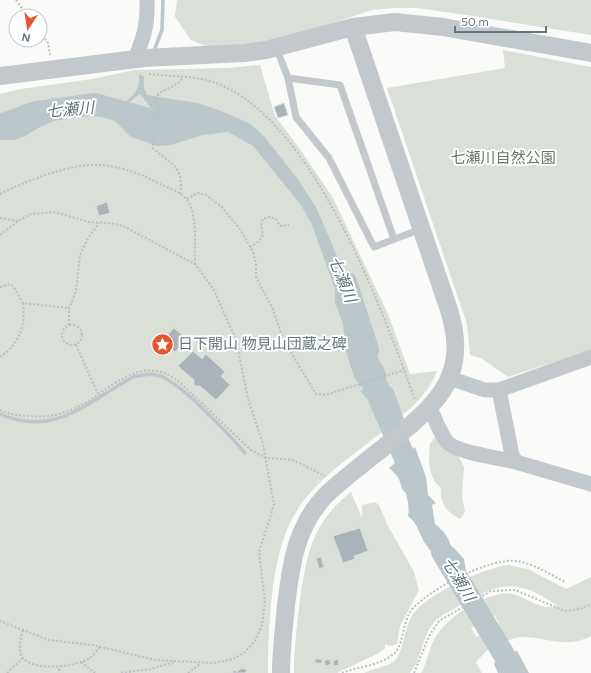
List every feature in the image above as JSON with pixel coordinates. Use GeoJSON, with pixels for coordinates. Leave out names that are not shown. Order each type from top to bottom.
{"type":"FeatureCollection","features":[{"type":"Feature","properties":{"kind":"street"},"geometry":{"type":"LineString","coordinates":[[139,65],[148,17],[147,0]]}},
{"type":"Feature","properties":{"kind":"street"},"geometry":{"type":"LineString","coordinates":[[0,76],[53,68],[139,65],[178,55],[244,53],[276,47],[353,27],[395,22],[423,24],[591,53]]}},
{"type":"Feature","properties":{"kind":"street"},"geometry":{"type":"LineString","coordinates":[[281,673],[282,641],[290,570],[297,543],[305,523],[315,507],[338,478],[421,412],[441,394],[449,378],[455,355],[455,332],[353,27]]}},
{"type":"Feature","properties":{"kind":"street"},"geometry":{"type":"LineString","coordinates":[[449,378],[485,390],[499,390],[591,357]]}},
{"type":"Feature","properties":{"kind":"street"},"geometry":{"type":"LineString","coordinates":[[499,390],[512,455],[516,462]]}},
{"type":"Feature","properties":{"kind":"street"},"geometry":{"type":"LineString","coordinates":[[421,412],[446,441],[461,450],[516,462],[591,484]]}},
{"type":"Feature","properties":{"kind":"lane"},"geometry":{"type":"LineString","coordinates":[[276,47],[288,78],[296,118],[329,158],[374,247],[421,229]]}},
{"type":"Feature","properties":{"kind":"lane"},"geometry":{"type":"LineString","coordinates":[[288,78],[340,85],[394,239]]}},
{"type":"Feature","properties":{"kind":"path"},"geometry":{"type":"LineString","coordinates":[[48,43],[53,68]]}},
{"type":"Feature","properties":{"kind":"path"},"geometry":{"type":"LineString","coordinates":[[139,65],[217,84],[242,97],[266,116],[297,152],[315,179],[347,236],[389,330],[421,412]]}},
{"type":"Feature","properties":{"kind":"path"},"geometry":{"type":"LineString","coordinates":[[180,194],[181,186],[178,173],[170,160],[153,148],[153,140],[147,128],[152,120],[161,115],[155,100],[158,95],[162,91],[180,83],[183,76]]}},
{"type":"Feature","properties":{"kind":"path"},"geometry":{"type":"LineString","coordinates":[[0,194],[44,176],[98,164],[121,169],[142,176],[180,194],[187,199],[194,218],[194,264]]}},
{"type":"Feature","properties":{"kind":"path"},"geometry":{"type":"LineString","coordinates":[[187,199],[194,194],[201,193],[214,200],[234,220],[250,247],[256,264],[256,277],[272,307],[283,339],[298,360],[316,394],[325,395],[405,370]]}},
{"type":"Feature","properties":{"kind":"path"},"geometry":{"type":"LineString","coordinates":[[0,235],[18,221],[31,214],[47,211],[99,223],[116,224],[130,229],[194,264],[214,290],[232,328],[240,356],[248,399],[266,458],[274,505],[259,552],[265,602],[262,625],[255,641],[240,656],[226,661],[201,663],[155,660],[100,646],[48,640],[0,621]]}},
{"type":"Feature","properties":{"kind":"path"},"geometry":{"type":"LineString","coordinates":[[250,247],[261,239],[263,232],[262,222],[267,217],[274,218],[280,226],[289,226]]}},
{"type":"Feature","properties":{"kind":"path"},"geometry":{"type":"LineString","coordinates":[[0,218],[18,221]]}},
{"type":"Feature","properties":{"kind":"path"},"geometry":{"type":"LineString","coordinates":[[69,325],[77,326],[82,331],[81,340],[76,344],[68,344],[63,338],[64,330],[69,325],[69,308],[76,292],[82,250],[99,223]]}},
{"type":"Feature","properties":{"kind":"path"},"geometry":{"type":"LineString","coordinates":[[0,287],[10,284],[13,286],[23,303],[25,315],[16,342],[0,357]]}},
{"type":"Feature","properties":{"kind":"path"},"geometry":{"type":"LineString","coordinates":[[23,303],[69,308]]}},
{"type":"Feature","properties":{"kind":"path"},"geometry":{"type":"LineString","coordinates":[[76,344],[98,394]]}},
{"type":"Feature","properties":{"kind":"path"},"geometry":{"type":"LineString","coordinates":[[0,410],[16,415],[52,416],[77,407],[135,373],[149,371],[163,373],[170,376],[187,390],[251,450],[266,458],[293,460],[338,478]]}},
{"type":"Feature","properties":{"kind":"path"},"geometry":{"type":"LineString","coordinates":[[342,673],[391,656],[397,648],[406,620],[417,603],[430,594],[486,565],[501,561],[517,561],[531,565],[565,582]]}},
{"type":"Feature","properties":{"kind":"path"},"geometry":{"type":"LineString","coordinates":[[414,673],[429,636],[439,621],[491,591],[515,590],[565,611],[580,609],[591,604]]}},
{"type":"Feature","properties":{"kind":"path"},"geometry":{"type":"LineString","coordinates":[[23,630],[20,650],[23,658],[30,663],[47,667],[81,662],[91,658],[100,646]]}},
{"type":"Feature","properties":{"kind":"path"},"geometry":{"type":"LineString","coordinates":[[7,673],[23,658]]}},
{"type":"Feature","properties":{"kind":"path"},"geometry":{"type":"LineString","coordinates":[[121,673],[150,669],[177,661]]}},
{"type":"Feature","properties":{"kind":"path"},"geometry":{"type":"LineString","coordinates":[[81,662],[95,673]]}},
{"type":"Feature","properties":{"kind":"path"},"geometry":{"type":"LineString","coordinates":[[188,673],[201,663]]}},
{"type":"Feature","properties":{"kind":"path"},"geometry":{"type":"LineString","coordinates":[[59,669],[60,673]]}},
{"type":"Feature","properties":{"kind":"green space"},"geometry":{"type":"Polygon","coordinates":[[[177,0],[591,0],[591,35],[417,8],[394,8],[372,10],[284,39],[247,47],[207,47],[191,40],[175,17],[177,0]]]}},
{"type":"Feature","properties":{"kind":"green space","name":"七瀬川自然公園"},"geometry":{"type":"Polygon","coordinates":[[[503,50],[591,67],[591,350],[508,377],[481,358],[470,355],[467,324],[387,88],[505,68],[503,50]]]}},
{"type":"Feature","properties":{"kind":"green space"},"geometry":{"type":"Polygon","coordinates":[[[260,65],[275,116],[302,152],[333,198],[388,314],[410,374],[437,371],[420,399],[319,483],[300,506],[292,519],[279,553],[275,573],[270,615],[268,673],[0,673],[0,94],[21,89],[92,79],[134,70],[227,68],[260,65]]]}},
{"type":"Feature","properties":{"kind":"green space"},"geometry":{"type":"Polygon","coordinates":[[[436,436],[456,452],[464,467],[462,497],[465,512],[460,519],[445,507],[441,499],[441,488],[431,474],[429,462],[430,444],[436,436]]]}},
{"type":"Feature","properties":{"kind":"green space"},"geometry":{"type":"Polygon","coordinates":[[[351,492],[362,518],[362,505],[375,502],[379,505],[388,526],[414,572],[419,590],[400,626],[397,644],[390,646],[385,644],[385,648],[377,654],[337,673],[294,673],[295,645],[300,600],[309,553],[320,527],[328,515],[351,492]]]}},
{"type":"Feature","properties":{"kind":"green space"},"geometry":{"type":"Polygon","coordinates":[[[508,565],[528,569],[566,589],[591,577],[591,636],[574,642],[558,642],[524,637],[506,641],[496,625],[499,623],[494,615],[471,628],[476,637],[481,635],[488,649],[476,662],[482,673],[421,673],[434,640],[442,628],[460,612],[483,599],[506,593],[516,595],[542,606],[558,606],[531,591],[520,587],[510,586],[488,591],[437,619],[428,632],[417,662],[410,673],[364,673],[390,664],[397,658],[402,647],[410,619],[420,606],[443,590],[457,583],[485,571],[508,565]]]}},
{"type":"Feature","properties":{"kind":"water"},"geometry":{"type":"Polygon","coordinates":[[[139,74],[144,77],[144,88],[147,95],[197,103],[216,109],[249,123],[263,135],[297,178],[317,209],[348,282],[360,324],[386,373],[387,377],[383,381],[385,383],[388,382],[389,386],[393,389],[404,419],[398,423],[388,406],[385,407],[384,429],[386,433],[383,435],[379,411],[360,391],[363,389],[363,386],[360,387],[354,377],[346,351],[343,324],[335,302],[335,289],[312,225],[301,205],[253,146],[228,132],[203,135],[171,145],[157,146],[131,137],[112,118],[105,115],[100,117],[69,114],[38,128],[25,136],[14,140],[0,140],[0,117],[18,122],[34,119],[46,112],[41,107],[19,105],[65,99],[90,102],[113,110],[124,103],[136,92],[139,74]],[[140,94],[118,111],[132,121],[151,122],[156,114],[140,94]]]}},
{"type":"Feature","properties":{"kind":"water"},"geometry":{"type":"Polygon","coordinates":[[[415,447],[426,477],[428,495],[436,503],[432,505],[435,524],[445,534],[451,547],[453,547],[464,559],[466,572],[450,582],[447,570],[435,562],[437,559],[436,557],[424,542],[417,526],[408,516],[409,510],[407,496],[402,483],[389,468],[415,447]]]}},
{"type":"Feature","properties":{"kind":"water"},"geometry":{"type":"Polygon","coordinates":[[[495,625],[512,652],[517,651],[529,673],[498,673],[494,664],[496,660],[481,633],[495,625]]]}},
{"type":"Feature","properties":{"kind":"building"},"geometry":{"type":"Polygon","coordinates":[[[284,103],[288,115],[278,118],[274,107],[284,103]]]}},
{"type":"Feature","properties":{"kind":"building"},"geometry":{"type":"Polygon","coordinates":[[[107,202],[110,213],[99,216],[96,206],[107,202]]]}},
{"type":"Feature","properties":{"kind":"building"},"geometry":{"type":"Polygon","coordinates":[[[174,328],[187,339],[175,352],[162,341],[174,328]]]}},
{"type":"Feature","properties":{"kind":"building"},"geometry":{"type":"Polygon","coordinates":[[[193,351],[202,359],[206,354],[225,372],[221,376],[230,385],[216,400],[200,386],[194,386],[194,380],[178,366],[193,351]]]}},
{"type":"Feature","properties":{"kind":"building"},"geometry":{"type":"Polygon","coordinates":[[[360,528],[368,551],[354,556],[355,559],[343,563],[333,536],[360,528]]]}},
{"type":"Feature","properties":{"kind":"building"},"geometry":{"type":"Polygon","coordinates":[[[321,557],[324,567],[319,569],[316,558],[321,557]]]}},
{"type":"Feature","properties":{"kind":"building"},"geometry":{"type":"Polygon","coordinates":[[[315,659],[322,659],[322,663],[315,663],[315,659]]]}},
{"type":"Feature","properties":{"kind":"building"},"geometry":{"type":"Polygon","coordinates":[[[329,659],[331,664],[326,666],[324,661],[329,659]]]}},
{"type":"Feature","properties":{"kind":"building"},"geometry":{"type":"Polygon","coordinates":[[[338,659],[339,665],[334,666],[333,661],[338,659]]]}},
{"type":"Feature","properties":{"kind":"building"},"geometry":{"type":"Polygon","coordinates":[[[242,668],[247,670],[245,673],[232,673],[234,670],[237,672],[242,668]]]}},
{"type":"Feature","properties":{"kind":"waterway"},"geometry":{"type":"LineString","coordinates":[[155,48],[162,30],[163,0]]}},
{"type":"Feature","properties":{"kind":"waterway","name":"七瀬川"},"geometry":{"type":"LineString","coordinates":[[0,125],[37,112],[95,104],[163,123],[182,122]]}},
{"type":"Feature","properties":{"kind":"waterway","name":"七瀬川"},"geometry":{"type":"LineString","coordinates":[[346,282],[368,350]]}},
{"type":"Feature","properties":{"kind":"waterway"},"geometry":{"type":"LineString","coordinates":[[0,414],[20,420],[38,422],[55,419],[71,414],[86,406],[133,377],[145,374],[154,374],[177,386],[190,397],[216,421],[245,453]]}},
{"type":"Feature","properties":{"kind":"waterway","name":"七瀬川"},"geometry":{"type":"LineString","coordinates":[[376,383],[380,401],[404,456],[412,484]]}},
{"type":"Feature","properties":{"kind":"waterway","name":"七瀬川"},"geometry":{"type":"LineString","coordinates":[[442,552],[515,673]]}},
{"type":"Feature","properties":{"kind":"place","name":"日下開山 物見山団蔵之碑"},"geometry":{"type":"Point","coordinates":[163,344]}}]}
